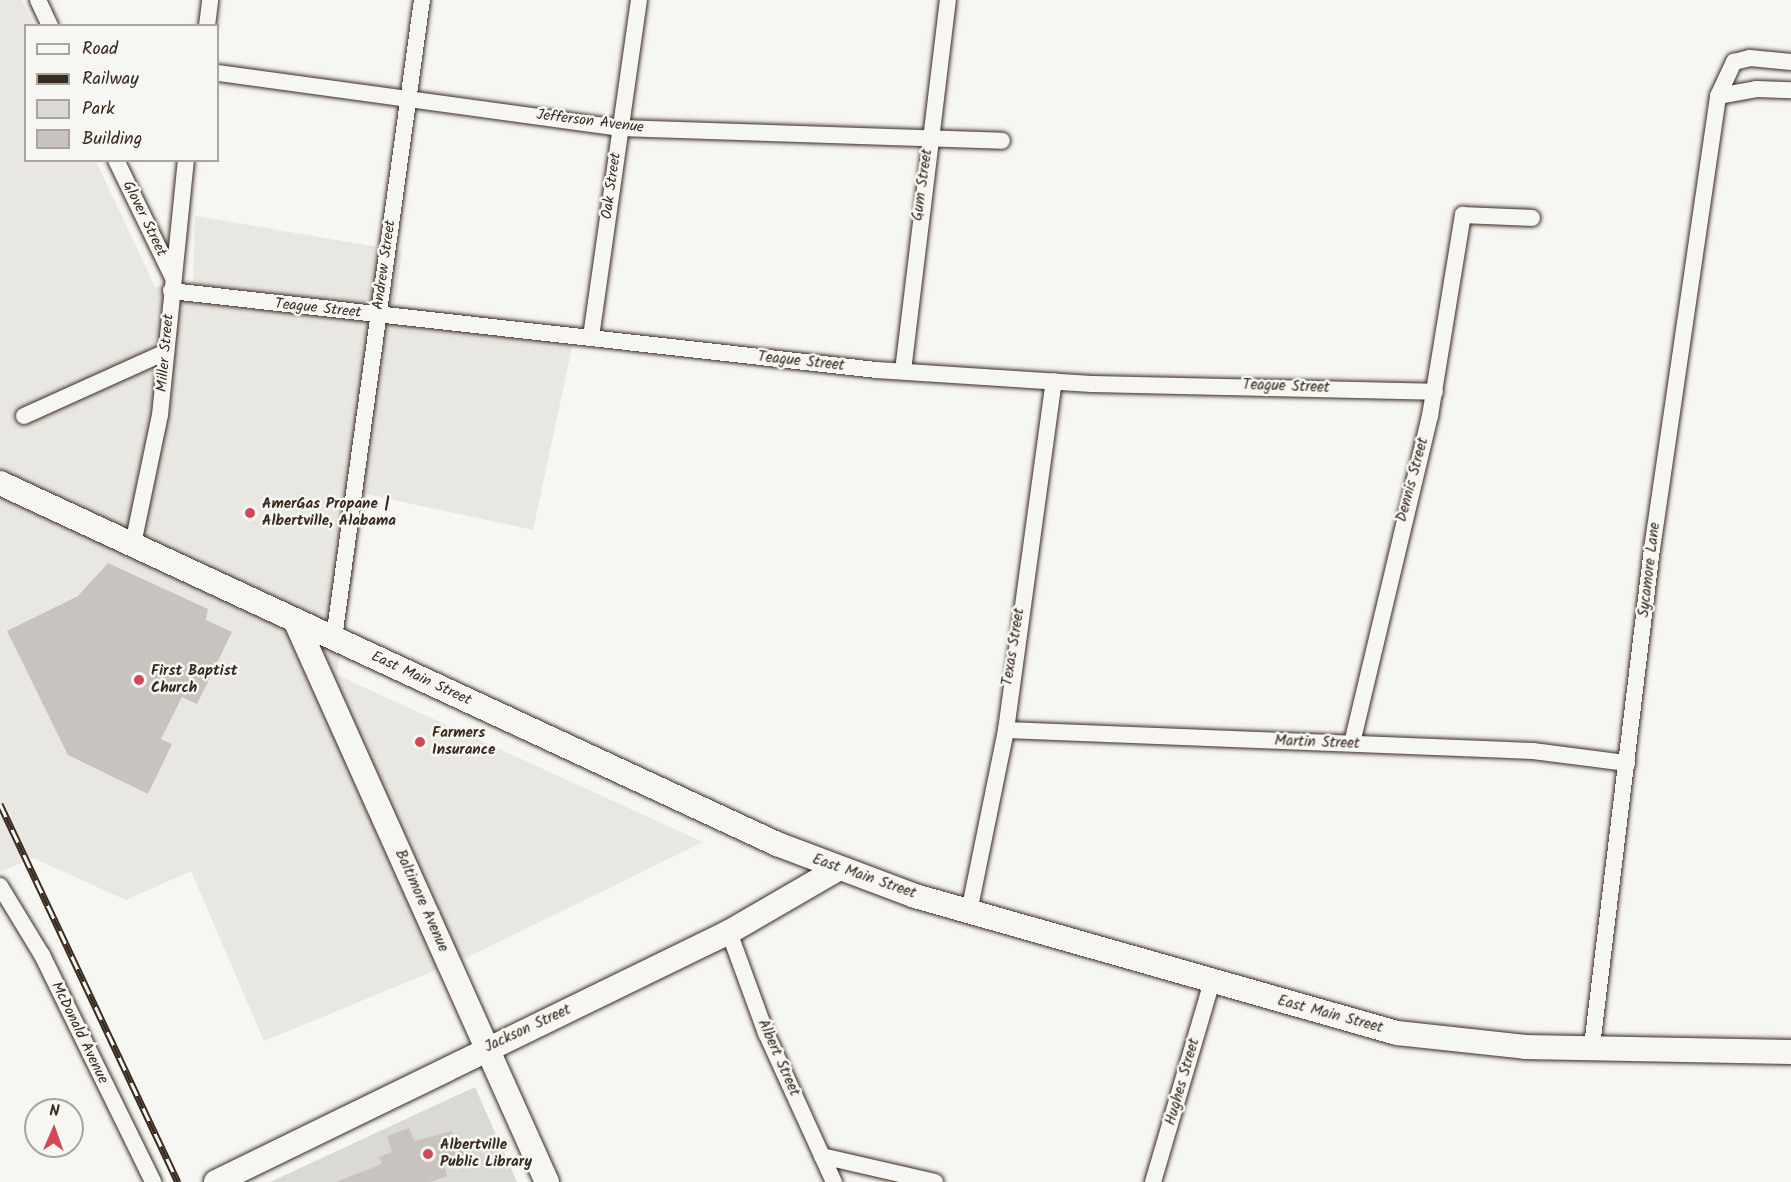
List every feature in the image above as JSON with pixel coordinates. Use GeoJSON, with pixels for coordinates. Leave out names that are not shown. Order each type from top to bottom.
{"type":"FeatureCollection","features":[{"type":"Feature","properties":{"kind":"main road","name":"East Main Street"},"geometry":{"type":"LineString","coordinates":[[0,483],[836,870],[969,912],[1397,1033],[1490,1045],[1791,1052]]}},
{"type":"Feature","properties":{"kind":"main road","name":"Baltimore Avenue"},"geometry":{"type":"LineString","coordinates":[[295,620],[547,1182]]}},
{"type":"Feature","properties":{"kind":"main road","name":"Jackson Street"},"geometry":{"type":"LineString","coordinates":[[216,1182],[729,932],[836,870]]}},
{"type":"Feature","properties":{"kind":"street"},"geometry":{"type":"LineString","coordinates":[[38,0],[49,24]]}},
{"type":"Feature","properties":{"kind":"street"},"geometry":{"type":"LineString","coordinates":[[207,24],[210,0]]}},
{"type":"Feature","properties":{"kind":"street","name":"Andrew Street"},"geometry":{"type":"LineString","coordinates":[[334,638],[422,0]]}},
{"type":"Feature","properties":{"kind":"street","name":"Oak Street"},"geometry":{"type":"LineString","coordinates":[[591,337],[639,0]]}},
{"type":"Feature","properties":{"kind":"street","name":"Gum Street"},"geometry":{"type":"LineString","coordinates":[[903,371],[948,0]]}},
{"type":"Feature","properties":{"kind":"street","name":"Sycamore Lane"},"geometry":{"type":"LineString","coordinates":[[1592,1046],[1667,439],[1718,96],[1734,62],[1750,58],[1791,62]]}},
{"type":"Feature","properties":{"kind":"street","name":"Jefferson Avenue"},"geometry":{"type":"LineString","coordinates":[[219,73],[620,128],[1002,141]]}},
{"type":"Feature","properties":{"kind":"street"},"geometry":{"type":"LineString","coordinates":[[1718,96],[1756,89],[1791,90]]}},
{"type":"Feature","properties":{"kind":"street","name":"Glover Street"},"geometry":{"type":"LineString","coordinates":[[117,162],[171,284]]}},
{"type":"Feature","properties":{"kind":"street","name":"Miller Street"},"geometry":{"type":"LineString","coordinates":[[133,544],[153,462],[186,162]]}},
{"type":"Feature","properties":{"kind":"street","name":"Dennis Street"},"geometry":{"type":"LineString","coordinates":[[1352,743],[1435,392],[1463,215],[1532,218]]}},
{"type":"Feature","properties":{"kind":"street","name":"Teague Street"},"geometry":{"type":"LineString","coordinates":[[171,284],[379,315],[903,371],[1054,381],[1435,392]]}},
{"type":"Feature","properties":{"kind":"street"},"geometry":{"type":"LineString","coordinates":[[24,416],[166,352]]}},
{"type":"Feature","properties":{"kind":"street","name":"Texas Street"},"geometry":{"type":"LineString","coordinates":[[969,912],[1006,730],[1054,381]]}},
{"type":"Feature","properties":{"kind":"street","name":"Martin Street"},"geometry":{"type":"LineString","coordinates":[[1006,730],[1533,751],[1627,763]]}},
{"type":"Feature","properties":{"kind":"street","name":"McDonald Avenue"},"geometry":{"type":"LineString","coordinates":[[0,886],[42,955],[153,1182]]}},
{"type":"Feature","properties":{"kind":"street","name":"Albert Street"},"geometry":{"type":"LineString","coordinates":[[729,932],[763,1024],[834,1182]]}},
{"type":"Feature","properties":{"kind":"street","name":"Hughes Street"},"geometry":{"type":"LineString","coordinates":[[1153,1182],[1212,981]]}},
{"type":"Feature","properties":{"kind":"street"},"geometry":{"type":"LineString","coordinates":[[822,1156],[935,1182]]}},
{"type":"Feature","properties":{"kind":"shaded area"},"geometry":{"type":"Polygon","coordinates":[[[0,0],[22,0],[34,24],[24,24],[24,162],[96,162],[155,287],[193,283],[195,216],[402,251],[395,306],[576,328],[533,530],[366,494],[337,675],[703,842],[468,957],[264,1041],[191,871],[126,900],[33,858],[0,872],[0,0]]]}},
{"type":"Feature","properties":{"kind":"green space"},"geometry":{"type":"Polygon","coordinates":[[[475,1087],[517,1182],[270,1182],[475,1087]]]}},
{"type":"Feature","properties":{"kind":"building"},"geometry":{"type":"Polygon","coordinates":[[[108,563],[208,609],[206,620],[232,632],[197,704],[182,697],[161,739],[172,744],[148,794],[68,755],[7,631],[78,596],[108,563]]]}},
{"type":"Feature","properties":{"kind":"building","name":"Albertville Public Library"},"geometry":{"type":"Polygon","coordinates":[[[409,1128],[414,1141],[452,1131],[456,1144],[464,1141],[470,1157],[444,1166],[447,1176],[430,1182],[336,1182],[382,1164],[379,1157],[392,1152],[387,1136],[409,1128]]]}},
{"type":"Feature","properties":{"kind":"railway"},"geometry":{"type":"LineString","coordinates":[[0,804],[178,1182]]}},
{"type":"Feature","properties":{"kind":"place","name":"AmerGas Propane | Albertville, Alabama"},"geometry":{"type":"Point","coordinates":[250,513]}},
{"type":"Feature","properties":{"kind":"place","name":"First Baptist Church"},"geometry":{"type":"Point","coordinates":[139,680]}},
{"type":"Feature","properties":{"kind":"place","name":"Farmers Insurance"},"geometry":{"type":"Point","coordinates":[420,742]}},
{"type":"Feature","properties":{"kind":"place","name":"Albertville Public Library"},"geometry":{"type":"Point","coordinates":[428,1154]}}]}
